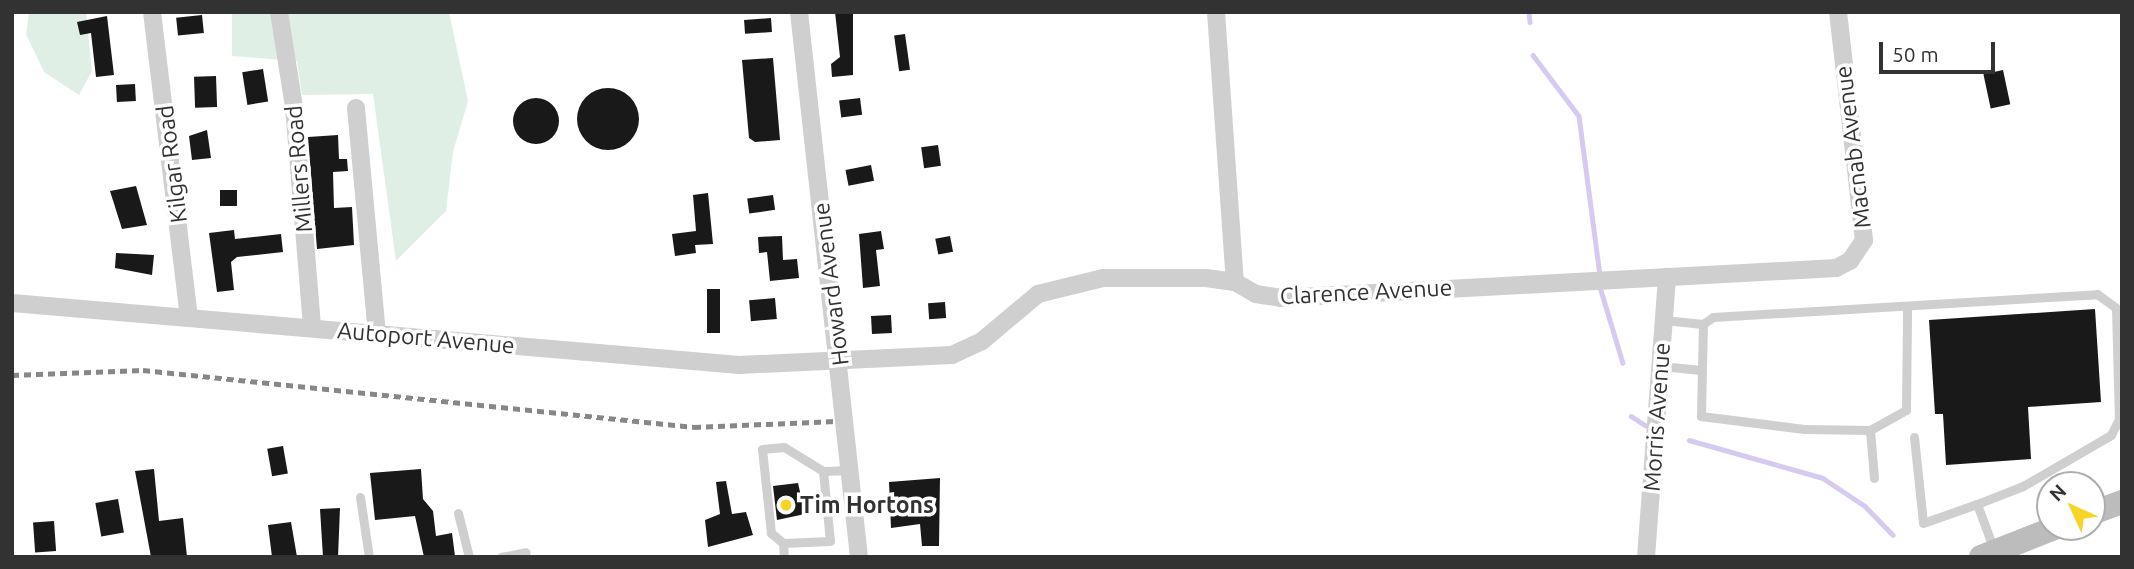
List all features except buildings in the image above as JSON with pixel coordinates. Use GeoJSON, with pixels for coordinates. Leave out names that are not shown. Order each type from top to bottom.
{"type":"FeatureCollection","features":[{"type":"Feature","properties":{"kind":"main road"},"geometry":{"type":"LineString","coordinates":[[1988,554],[2036,535]]}},
{"type":"Feature","properties":{"kind":"street","name":"Kilgar Road"},"geometry":{"type":"LineString","coordinates":[[152,12],[189,316]]}},
{"type":"Feature","properties":{"kind":"street","name":"Millers Road"},"geometry":{"type":"LineString","coordinates":[[279,12],[294,107],[312,327]]}},
{"type":"Feature","properties":{"kind":"street","name":"Howard Avenue"},"geometry":{"type":"LineString","coordinates":[[799,12],[841,363],[859,557]]}},
{"type":"Feature","properties":{"kind":"street"},"geometry":{"type":"LineString","coordinates":[[1216,12],[1236,282]]}},
{"type":"Feature","properties":{"kind":"street","name":"Macnab Avenue"},"geometry":{"type":"LineString","coordinates":[[1836,268],[1850,261],[1864,240],[1838,12]]}},
{"type":"Feature","properties":{"kind":"street"},"geometry":{"type":"LineString","coordinates":[[356,108],[377,334]]}},
{"type":"Feature","properties":{"kind":"street","name":"Clarence Avenue"},"geometry":{"type":"LineString","coordinates":[[841,363],[952,355],[982,341],[1031,298],[1064,284],[1146,276],[1236,282],[1256,294],[1281,299],[1836,268]]}},
{"type":"Feature","properties":{"kind":"street","name":"Morris Avenue"},"geometry":{"type":"LineString","coordinates":[[1646,557],[1667,277]]}},
{"type":"Feature","properties":{"kind":"street","name":"Autoport Avenue"},"geometry":{"type":"LineString","coordinates":[[12,303],[189,316],[692,363],[841,363]]}},
{"type":"Feature","properties":{"kind":"lane"},"geometry":{"type":"LineString","coordinates":[[1664,320],[1703,324],[1713,317],[2097,294],[2116,309],[2119,419],[2111,435],[2022,486],[1923,523],[1914,437]]}},
{"type":"Feature","properties":{"kind":"lane"},"geometry":{"type":"LineString","coordinates":[[1703,324],[1701,416],[1804,429],[1870,430],[1906,410],[1906,306]]}},
{"type":"Feature","properties":{"kind":"lane"},"geometry":{"type":"LineString","coordinates":[[1661,366],[1701,370]]}},
{"type":"Feature","properties":{"kind":"lane"},"geometry":{"type":"LineString","coordinates":[[1870,430],[1874,478]]}},
{"type":"Feature","properties":{"kind":"lane"},"geometry":{"type":"LineString","coordinates":[[785,557],[783,543],[771,533],[762,449],[784,447],[823,471],[852,470]]}},
{"type":"Feature","properties":{"kind":"lane"},"geometry":{"type":"LineString","coordinates":[[783,543],[830,541],[823,471]]}},
{"type":"Feature","properties":{"kind":"lane"},"geometry":{"type":"LineString","coordinates":[[360,497],[369,557]]}},
{"type":"Feature","properties":{"kind":"lane"},"geometry":{"type":"LineString","coordinates":[[1977,504],[1988,554]]}},
{"type":"Feature","properties":{"kind":"lane"},"geometry":{"type":"LineString","coordinates":[[458,513],[469,557]]}},
{"type":"Feature","properties":{"kind":"lane"},"geometry":{"type":"LineString","coordinates":[[501,557],[526,552]]}},
{"type":"Feature","properties":{"kind":"shaded area"},"geometry":{"type":"Polygon","coordinates":[[[29,12],[86,12],[92,71],[79,95],[44,72],[26,34],[29,12]]]}},
{"type":"Feature","properties":{"kind":"shaded area"},"geometry":{"type":"Polygon","coordinates":[[[232,12],[449,12],[468,101],[453,152],[446,211],[396,261],[373,94],[302,95],[297,61],[232,56],[232,12]]]}},
{"type":"Feature","properties":{"kind":"waterway"},"geometry":{"type":"LineString","coordinates":[[1529,12],[1530,22]]}},
{"type":"Feature","properties":{"kind":"waterway"},"geometry":{"type":"LineString","coordinates":[[1533,55],[1579,116],[1600,275]]}},
{"type":"Feature","properties":{"kind":"waterway"},"geometry":{"type":"LineString","coordinates":[[1600,287],[1623,363]]}},
{"type":"Feature","properties":{"kind":"waterway"},"geometry":{"type":"LineString","coordinates":[[1631,416],[1645,425]]}},
{"type":"Feature","properties":{"kind":"waterway"},"geometry":{"type":"LineString","coordinates":[[1689,440],[1823,478],[1865,506],[1893,535]]}},
{"type":"Feature","properties":{"kind":"railway"},"geometry":{"type":"LineString","coordinates":[[12,375],[143,370],[694,427],[836,421]]}},
{"type":"Feature","properties":{"kind":"place","name":"Tim Hortons"},"geometry":{"type":"Point","coordinates":[786,505]}}]}
